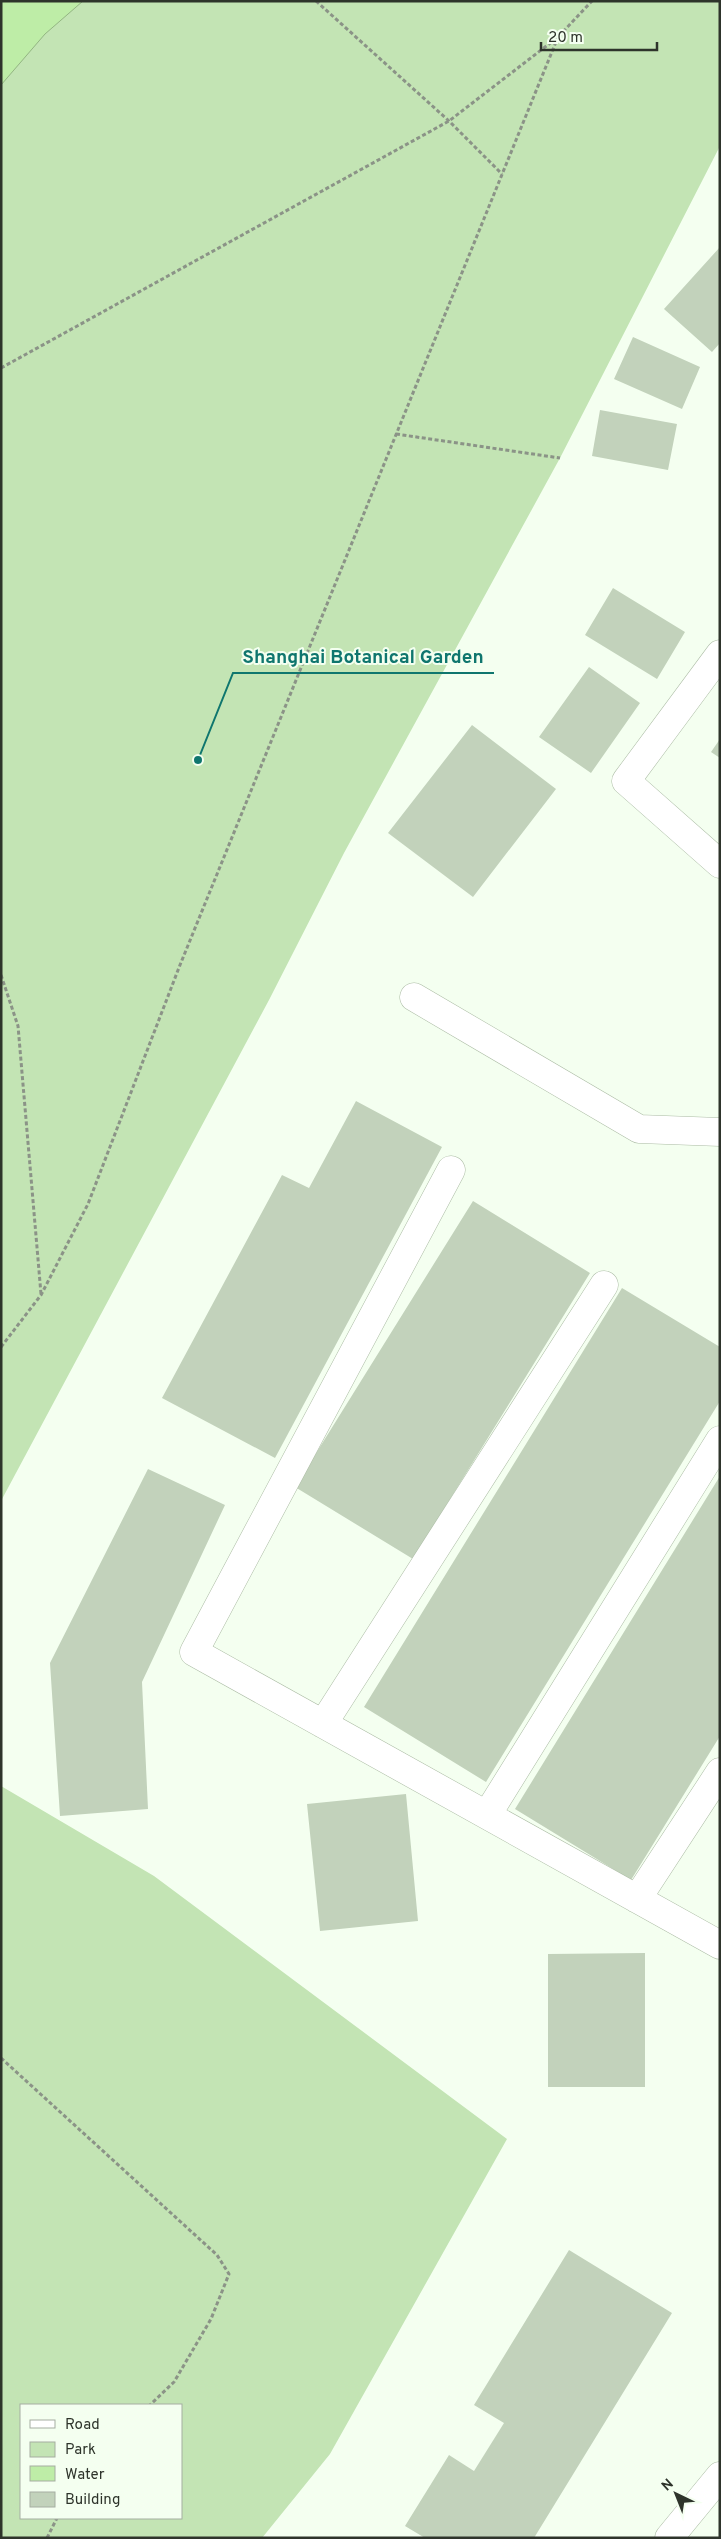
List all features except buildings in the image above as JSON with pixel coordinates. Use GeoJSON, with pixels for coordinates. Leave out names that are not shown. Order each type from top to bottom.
{"type":"FeatureCollection","features":[{"type":"Feature","properties":{"kind":"street"},"geometry":{"type":"LineString","coordinates":[[720,654],[626,781],[720,864]]}},
{"type":"Feature","properties":{"kind":"street"},"geometry":{"type":"LineString","coordinates":[[414,997],[639,1129],[720,1132]]}},
{"type":"Feature","properties":{"kind":"street"},"geometry":{"type":"LineString","coordinates":[[451,1170],[194,1652],[720,1945]]}},
{"type":"Feature","properties":{"kind":"street"},"geometry":{"type":"LineString","coordinates":[[323,1724],[604,1285]]}},
{"type":"Feature","properties":{"kind":"street"},"geometry":{"type":"LineString","coordinates":[[487,1815],[720,1440]]}},
{"type":"Feature","properties":{"kind":"street"},"geometry":{"type":"LineString","coordinates":[[637,1899],[720,1772]]}},
{"type":"Feature","properties":{"kind":"street"},"geometry":{"type":"LineString","coordinates":[[669,2538],[720,2476]]}},
{"type":"Feature","properties":{"kind":"path"},"geometry":{"type":"LineString","coordinates":[[316,1],[449,121],[502,174]]}},
{"type":"Feature","properties":{"kind":"path"},"geometry":{"type":"LineString","coordinates":[[1,368],[449,121],[558,37],[592,1]]}},
{"type":"Feature","properties":{"kind":"path"},"geometry":{"type":"LineString","coordinates":[[1,1347],[41,1295],[88,1204],[180,965],[558,37]]}},
{"type":"Feature","properties":{"kind":"path"},"geometry":{"type":"LineString","coordinates":[[396,434],[560,458]]}},
{"type":"Feature","properties":{"kind":"path"},"geometry":{"type":"LineString","coordinates":[[1,976],[18,1026],[41,1295]]}},
{"type":"Feature","properties":{"kind":"path"},"geometry":{"type":"LineString","coordinates":[[1,2058],[217,2255],[229,2274],[211,2318],[174,2382],[151,2404]]}},
{"type":"Feature","properties":{"kind":"path"},"geometry":{"type":"LineString","coordinates":[[47,2538],[56,2519]]}},
{"type":"Feature","properties":{"kind":"green space"},"geometry":{"type":"Polygon","coordinates":[[[1,1],[720,1],[720,146],[560,458],[344,853],[269,1000],[1,1501],[1,1]]]}},
{"type":"Feature","properties":{"kind":"green space"},"geometry":{"type":"Polygon","coordinates":[[[1,1786],[154,1876],[507,2139],[330,2454],[262,2538],[1,2538],[1,1786]]]}},
{"type":"Feature","properties":{"kind":"water"},"geometry":{"type":"Polygon","coordinates":[[[1,1],[83,1],[45,34],[1,85],[1,1]]]}},
{"type":"Feature","properties":{"kind":"place","name":"Shanghai Botanical Garden"},"geometry":{"type":"Point","coordinates":[198,760]}}]}
